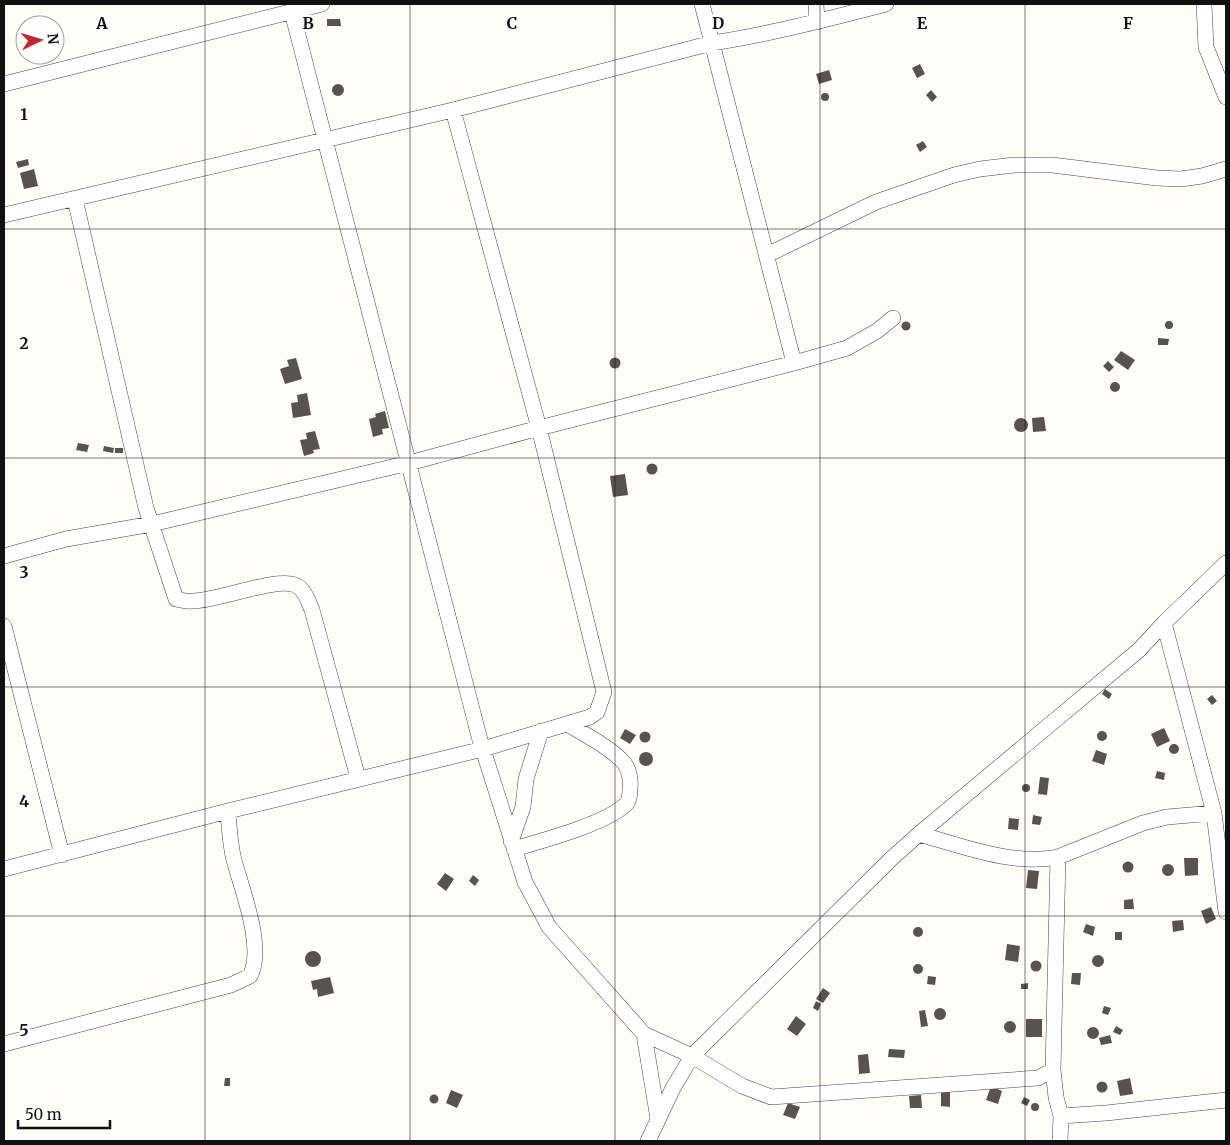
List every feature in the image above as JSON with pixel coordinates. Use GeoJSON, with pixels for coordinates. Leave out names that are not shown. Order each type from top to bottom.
{"type":"FeatureCollection","features":[{"type":"Feature","properties":{"kind":"street"},"geometry":{"type":"LineString","coordinates":[[4,84],[322,4]]}},
{"type":"Feature","properties":{"kind":"street"},"geometry":{"type":"LineString","coordinates":[[702,4],[794,363]]}},
{"type":"Feature","properties":{"kind":"street"},"geometry":{"type":"LineString","coordinates":[[816,4],[817,22]]}},
{"type":"Feature","properties":{"kind":"street"},"geometry":{"type":"LineString","coordinates":[[4,215],[325,142],[712,43],[755,36],[886,4]]}},
{"type":"Feature","properties":{"kind":"street"},"geometry":{"type":"LineString","coordinates":[[1204,4],[1206,47],[1226,97]]}},
{"type":"Feature","properties":{"kind":"street"},"geometry":{"type":"LineString","coordinates":[[292,12],[483,749],[526,882],[549,927],[644,1034],[692,1056],[742,1086],[770,1097],[1038,1078],[1053,1070]]}},
{"type":"Feature","properties":{"kind":"street"},"geometry":{"type":"LineString","coordinates":[[4,869],[358,778],[483,749],[590,717],[597,712],[604,692],[539,428],[454,110]]}},
{"type":"Feature","properties":{"kind":"street"},"geometry":{"type":"LineString","coordinates":[[767,255],[876,202],[980,169],[1014,165],[1052,165],[1157,178],[1181,179],[1202,176],[1226,169]]}},
{"type":"Feature","properties":{"kind":"street"},"geometry":{"type":"LineString","coordinates":[[75,199],[141,487],[176,599],[191,602],[279,583],[294,584],[301,588],[312,610],[358,778]]}},
{"type":"Feature","properties":{"kind":"street"},"geometry":{"type":"LineString","coordinates":[[4,556],[66,540],[152,524],[409,463],[794,363],[847,348],[877,331],[893,318]]}},
{"type":"Feature","properties":{"kind":"street"},"geometry":{"type":"LineString","coordinates":[[648,1141],[673,1088],[692,1056],[891,859],[1139,650],[1226,563]]}},
{"type":"Feature","properties":{"kind":"street"},"geometry":{"type":"LineString","coordinates":[[1164,623],[1214,813],[1226,912]]}},
{"type":"Feature","properties":{"kind":"street"},"geometry":{"type":"LineString","coordinates":[[4,626],[62,855]]}},
{"type":"Feature","properties":{"kind":"street"},"geometry":{"type":"LineString","coordinates":[[513,845],[580,828],[612,813],[627,802],[630,795],[630,780],[624,763],[584,733],[567,724]]}},
{"type":"Feature","properties":{"kind":"street"},"geometry":{"type":"LineString","coordinates":[[513,845],[523,807],[526,779],[541,731]]}},
{"type":"Feature","properties":{"kind":"street"},"geometry":{"type":"LineString","coordinates":[[4,1044],[231,985],[250,976],[254,964],[250,912],[234,859],[228,811]]}},
{"type":"Feature","properties":{"kind":"street"},"geometry":{"type":"LineString","coordinates":[[919,834],[1008,858],[1043,860],[1058,857],[1143,823],[1167,817],[1214,813]]}},
{"type":"Feature","properties":{"kind":"street"},"geometry":{"type":"LineString","coordinates":[[1058,857],[1053,1070],[1061,1116],[1060,1141]]}},
{"type":"Feature","properties":{"kind":"street"},"geometry":{"type":"LineString","coordinates":[[644,1034],[658,1119]]}},
{"type":"Feature","properties":{"kind":"street"},"geometry":{"type":"LineString","coordinates":[[1038,1078],[1055,1090]]}},
{"type":"Feature","properties":{"kind":"street"},"geometry":{"type":"LineString","coordinates":[[1061,1116],[1099,1114],[1226,1100]]}},
{"type":"Feature","properties":{"kind":"building"},"geometry":{"type":"Polygon","coordinates":[[[327,19],[340,19],[341,26],[327,26],[327,19]]]}},
{"type":"Feature","properties":{"kind":"building"},"geometry":{"type":"Polygon","coordinates":[[[920,64],[925,74],[917,78],[912,68],[920,64]]]}},
{"type":"Feature","properties":{"kind":"building"},"geometry":{"type":"Polygon","coordinates":[[[829,70],[832,80],[819,84],[816,74],[829,70]]]}},
{"type":"Feature","properties":{"kind":"building"},"geometry":{"type":"Polygon","coordinates":[[[336,84],[340,84],[344,90],[340,96],[336,96],[332,92],[332,88],[336,84]]]}},
{"type":"Feature","properties":{"kind":"building"},"geometry":{"type":"Polygon","coordinates":[[[931,90],[937,97],[932,102],[926,95],[931,90]]]}},
{"type":"Feature","properties":{"kind":"building"},"geometry":{"type":"Polygon","coordinates":[[[825,93],[829,97],[825,101],[821,97],[825,93]]]}},
{"type":"Feature","properties":{"kind":"building"},"geometry":{"type":"Polygon","coordinates":[[[923,141],[927,147],[920,152],[916,145],[923,141]]]}},
{"type":"Feature","properties":{"kind":"building"},"geometry":{"type":"Polygon","coordinates":[[[28,159],[29,165],[18,168],[16,162],[28,159]]]}},
{"type":"Feature","properties":{"kind":"building"},"geometry":{"type":"Polygon","coordinates":[[[34,169],[38,186],[24,189],[20,173],[34,169]]]}},
{"type":"Feature","properties":{"kind":"building"},"geometry":{"type":"Polygon","coordinates":[[[906,321],[911,326],[906,331],[901,326],[906,321]]]}},
{"type":"Feature","properties":{"kind":"building"},"geometry":{"type":"Polygon","coordinates":[[[1169,321],[1173,325],[1169,329],[1165,325],[1169,321]]]}},
{"type":"Feature","properties":{"kind":"building"},"geometry":{"type":"Polygon","coordinates":[[[1158,338],[1169,339],[1168,345],[1158,345],[1158,338]]]}},
{"type":"Feature","properties":{"kind":"building"},"geometry":{"type":"Polygon","coordinates":[[[1121,351],[1135,360],[1128,370],[1114,360],[1121,351]]]}},
{"type":"Feature","properties":{"kind":"building"},"geometry":{"type":"Polygon","coordinates":[[[615,357],[621,363],[615,369],[609,363],[615,357]]]}},
{"type":"Feature","properties":{"kind":"building"},"geometry":{"type":"Polygon","coordinates":[[[296,358],[302,379],[285,384],[280,369],[289,366],[287,360],[296,358]]]}},
{"type":"Feature","properties":{"kind":"building"},"geometry":{"type":"Polygon","coordinates":[[[1108,361],[1114,367],[1109,372],[1103,366],[1108,361]]]}},
{"type":"Feature","properties":{"kind":"building"},"geometry":{"type":"Polygon","coordinates":[[[1115,382],[1120,387],[1115,392],[1110,387],[1115,382]]]}},
{"type":"Feature","properties":{"kind":"building"},"geometry":{"type":"Polygon","coordinates":[[[307,393],[311,415],[293,418],[291,403],[298,402],[297,395],[307,393]]]}},
{"type":"Feature","properties":{"kind":"building"},"geometry":{"type":"Polygon","coordinates":[[[385,411],[389,428],[382,429],[383,434],[373,437],[369,419],[376,417],[375,414],[385,411]]]}},
{"type":"Feature","properties":{"kind":"building"},"geometry":{"type":"Polygon","coordinates":[[[1044,417],[1046,431],[1033,432],[1032,418],[1044,417]]]}},
{"type":"Feature","properties":{"kind":"building"},"geometry":{"type":"Polygon","coordinates":[[[1021,418],[1026,420],[1028,425],[1026,430],[1021,432],[1016,430],[1014,425],[1016,420],[1021,418]]]}},
{"type":"Feature","properties":{"kind":"building"},"geometry":{"type":"Polygon","coordinates":[[[315,431],[320,449],[313,450],[314,453],[304,456],[300,440],[307,439],[306,433],[315,431]]]}},
{"type":"Feature","properties":{"kind":"building"},"geometry":{"type":"Polygon","coordinates":[[[78,443],[89,445],[87,452],[76,450],[78,443]]]}},
{"type":"Feature","properties":{"kind":"building"},"geometry":{"type":"Polygon","coordinates":[[[104,446],[114,448],[113,453],[103,451],[104,446]]]}},
{"type":"Feature","properties":{"kind":"building"},"geometry":{"type":"Polygon","coordinates":[[[115,448],[123,448],[123,453],[115,453],[115,448]]]}},
{"type":"Feature","properties":{"kind":"building"},"geometry":{"type":"Polygon","coordinates":[[[650,464],[654,464],[657,469],[656,473],[650,474],[647,471],[647,467],[650,464]]]}},
{"type":"Feature","properties":{"kind":"building"},"geometry":{"type":"Polygon","coordinates":[[[625,474],[628,495],[613,497],[610,476],[625,474]]]}},
{"type":"Feature","properties":{"kind":"building"},"geometry":{"type":"Polygon","coordinates":[[[1105,689],[1112,694],[1109,699],[1102,694],[1105,689]]]}},
{"type":"Feature","properties":{"kind":"building"},"geometry":{"type":"Polygon","coordinates":[[[1212,695],[1217,701],[1212,705],[1207,699],[1212,695]]]}},
{"type":"Feature","properties":{"kind":"building"},"geometry":{"type":"Polygon","coordinates":[[[1164,728],[1170,741],[1157,747],[1151,734],[1164,728]]]}},
{"type":"Feature","properties":{"kind":"building"},"geometry":{"type":"Polygon","coordinates":[[[625,729],[636,735],[630,744],[620,738],[625,729]]]}},
{"type":"Feature","properties":{"kind":"building"},"geometry":{"type":"Polygon","coordinates":[[[645,731],[651,737],[645,743],[639,737],[645,731]]]}},
{"type":"Feature","properties":{"kind":"building"},"geometry":{"type":"Polygon","coordinates":[[[1100,731],[1104,731],[1107,736],[1106,740],[1100,741],[1097,738],[1097,734],[1100,731]]]}},
{"type":"Feature","properties":{"kind":"building"},"geometry":{"type":"Polygon","coordinates":[[[1174,744],[1179,749],[1174,754],[1169,749],[1174,744]]]}},
{"type":"Feature","properties":{"kind":"building"},"geometry":{"type":"Polygon","coordinates":[[[1096,750],[1107,754],[1104,765],[1092,761],[1096,750]]]}},
{"type":"Feature","properties":{"kind":"building"},"geometry":{"type":"Polygon","coordinates":[[[643,752],[649,752],[653,759],[649,766],[643,766],[639,762],[639,756],[643,752]]]}},
{"type":"Feature","properties":{"kind":"building"},"geometry":{"type":"Polygon","coordinates":[[[1157,771],[1165,773],[1164,780],[1155,778],[1157,771]]]}},
{"type":"Feature","properties":{"kind":"building"},"geometry":{"type":"Polygon","coordinates":[[[1040,777],[1049,778],[1047,795],[1038,794],[1040,777]]]}},
{"type":"Feature","properties":{"kind":"building"},"geometry":{"type":"Polygon","coordinates":[[[1026,784],[1030,788],[1026,792],[1022,788],[1026,784]]]}},
{"type":"Feature","properties":{"kind":"building"},"geometry":{"type":"Polygon","coordinates":[[[1033,815],[1042,817],[1040,825],[1032,824],[1033,815]]]}},
{"type":"Feature","properties":{"kind":"building"},"geometry":{"type":"Polygon","coordinates":[[[1009,818],[1019,819],[1018,830],[1008,829],[1009,818]]]}},
{"type":"Feature","properties":{"kind":"building"},"geometry":{"type":"Polygon","coordinates":[[[1184,858],[1198,858],[1198,875],[1185,876],[1184,858]]]}},
{"type":"Feature","properties":{"kind":"building"},"geometry":{"type":"Polygon","coordinates":[[[1126,862],[1130,862],[1133,867],[1132,871],[1126,872],[1123,869],[1123,865],[1126,862]]]}},
{"type":"Feature","properties":{"kind":"building"},"geometry":{"type":"Polygon","coordinates":[[[1166,864],[1170,864],[1174,870],[1170,876],[1166,876],[1162,872],[1162,868],[1166,864]]]}},
{"type":"Feature","properties":{"kind":"building"},"geometry":{"type":"Polygon","coordinates":[[[1028,870],[1039,871],[1037,889],[1026,888],[1028,870]]]}},
{"type":"Feature","properties":{"kind":"building"},"geometry":{"type":"Polygon","coordinates":[[[445,873],[454,879],[446,891],[437,884],[445,873]]]}},
{"type":"Feature","properties":{"kind":"building"},"geometry":{"type":"Polygon","coordinates":[[[473,875],[479,880],[475,886],[469,881],[473,875]]]}},
{"type":"Feature","properties":{"kind":"building"},"geometry":{"type":"Polygon","coordinates":[[[1133,899],[1134,909],[1124,909],[1124,900],[1133,899]]]}},
{"type":"Feature","properties":{"kind":"building"},"geometry":{"type":"Polygon","coordinates":[[[1211,907],[1216,919],[1206,924],[1201,911],[1211,907]]]}},
{"type":"Feature","properties":{"kind":"building"},"geometry":{"type":"Polygon","coordinates":[[[1183,920],[1184,930],[1173,932],[1172,921],[1183,920]]]}},
{"type":"Feature","properties":{"kind":"building"},"geometry":{"type":"Polygon","coordinates":[[[1086,924],[1095,927],[1093,936],[1083,932],[1086,924]]]}},
{"type":"Feature","properties":{"kind":"building"},"geometry":{"type":"Polygon","coordinates":[[[918,927],[923,932],[918,937],[913,932],[918,927]]]}},
{"type":"Feature","properties":{"kind":"building"},"geometry":{"type":"Polygon","coordinates":[[[1115,932],[1122,932],[1122,940],[1115,940],[1115,932]]]}},
{"type":"Feature","properties":{"kind":"building"},"geometry":{"type":"Polygon","coordinates":[[[1007,944],[1020,946],[1018,962],[1005,960],[1007,944]]]}},
{"type":"Feature","properties":{"kind":"building"},"geometry":{"type":"Polygon","coordinates":[[[313,951],[319,953],[321,959],[319,965],[313,967],[307,965],[305,959],[307,953],[313,951]]]}},
{"type":"Feature","properties":{"kind":"building"},"geometry":{"type":"Polygon","coordinates":[[[1096,955],[1100,955],[1104,961],[1100,967],[1096,967],[1092,963],[1092,959],[1096,955]]]}},
{"type":"Feature","properties":{"kind":"building"},"geometry":{"type":"Polygon","coordinates":[[[1034,961],[1038,961],[1041,966],[1040,970],[1034,971],[1031,968],[1031,964],[1034,961]]]}},
{"type":"Feature","properties":{"kind":"building"},"geometry":{"type":"Polygon","coordinates":[[[916,964],[920,964],[923,969],[922,973],[916,974],[913,971],[913,967],[916,964]]]}},
{"type":"Feature","properties":{"kind":"building"},"geometry":{"type":"Polygon","coordinates":[[[1072,973],[1081,973],[1080,985],[1071,984],[1072,973]]]}},
{"type":"Feature","properties":{"kind":"building"},"geometry":{"type":"Polygon","coordinates":[[[928,976],[936,977],[935,985],[927,984],[928,976]]]}},
{"type":"Feature","properties":{"kind":"building"},"geometry":{"type":"Polygon","coordinates":[[[330,977],[334,993],[318,997],[317,989],[313,990],[311,981],[330,977]]]}},
{"type":"Feature","properties":{"kind":"building"},"geometry":{"type":"Polygon","coordinates":[[[1028,983],[1028,989],[1021,989],[1021,984],[1028,983]]]}},
{"type":"Feature","properties":{"kind":"building"},"geometry":{"type":"Polygon","coordinates":[[[823,988],[830,993],[823,1003],[816,999],[823,988]]]}},
{"type":"Feature","properties":{"kind":"building"},"geometry":{"type":"Polygon","coordinates":[[[816,1001],[821,1004],[818,1011],[813,1008],[816,1001]]]}},
{"type":"Feature","properties":{"kind":"building"},"geometry":{"type":"Polygon","coordinates":[[[1104,1006],[1111,1008],[1108,1015],[1102,1013],[1104,1006]]]}},
{"type":"Feature","properties":{"kind":"building"},"geometry":{"type":"Polygon","coordinates":[[[942,1008],[945,1009],[945,1019],[938,1020],[935,1019],[934,1012],[935,1009],[942,1008]]]}},
{"type":"Feature","properties":{"kind":"building"},"geometry":{"type":"Polygon","coordinates":[[[925,1010],[928,1026],[921,1027],[919,1011],[925,1010]]]}},
{"type":"Feature","properties":{"kind":"building"},"geometry":{"type":"Polygon","coordinates":[[[796,1016],[806,1024],[797,1036],[787,1029],[796,1016]]]}},
{"type":"Feature","properties":{"kind":"building"},"geometry":{"type":"Polygon","coordinates":[[[1026,1019],[1042,1019],[1042,1037],[1026,1037],[1026,1019]]]}},
{"type":"Feature","properties":{"kind":"building"},"geometry":{"type":"Polygon","coordinates":[[[1008,1021],[1012,1021],[1016,1027],[1012,1033],[1008,1033],[1004,1029],[1004,1025],[1008,1021]]]}},
{"type":"Feature","properties":{"kind":"building"},"geometry":{"type":"Polygon","coordinates":[[[1116,1026],[1123,1030],[1120,1035],[1113,1032],[1116,1026]]]}},
{"type":"Feature","properties":{"kind":"building"},"geometry":{"type":"Polygon","coordinates":[[[1093,1027],[1099,1033],[1093,1039],[1087,1033],[1093,1027]]]}},
{"type":"Feature","properties":{"kind":"building"},"geometry":{"type":"Polygon","coordinates":[[[1110,1035],[1112,1043],[1101,1045],[1099,1038],[1110,1035]]]}},
{"type":"Feature","properties":{"kind":"building"},"geometry":{"type":"Polygon","coordinates":[[[889,1049],[905,1050],[904,1058],[888,1057],[889,1049]]]}},
{"type":"Feature","properties":{"kind":"building"},"geometry":{"type":"Polygon","coordinates":[[[868,1054],[870,1073],[859,1074],[858,1055],[868,1054]]]}},
{"type":"Feature","properties":{"kind":"building"},"geometry":{"type":"Polygon","coordinates":[[[225,1078],[230,1078],[230,1086],[224,1086],[225,1078]]]}},
{"type":"Feature","properties":{"kind":"building"},"geometry":{"type":"Polygon","coordinates":[[[1130,1078],[1133,1094],[1120,1096],[1117,1081],[1130,1078]]]}},
{"type":"Feature","properties":{"kind":"building"},"geometry":{"type":"Polygon","coordinates":[[[1100,1082],[1104,1082],[1107,1087],[1106,1091],[1100,1092],[1097,1089],[1097,1085],[1100,1082]]]}},
{"type":"Feature","properties":{"kind":"building"},"geometry":{"type":"Polygon","coordinates":[[[991,1086],[1002,1091],[998,1104],[986,1100],[991,1086]]]}},
{"type":"Feature","properties":{"kind":"building"},"geometry":{"type":"Polygon","coordinates":[[[451,1090],[463,1095],[457,1108],[446,1103],[451,1090]]]}},
{"type":"Feature","properties":{"kind":"building"},"geometry":{"type":"Polygon","coordinates":[[[941,1092],[950,1092],[950,1107],[941,1106],[941,1092]]]}},
{"type":"Feature","properties":{"kind":"building"},"geometry":{"type":"Polygon","coordinates":[[[434,1095],[438,1099],[434,1103],[430,1099],[434,1095]]]}},
{"type":"Feature","properties":{"kind":"building"},"geometry":{"type":"Polygon","coordinates":[[[921,1095],[922,1108],[910,1108],[909,1096],[921,1095]]]}},
{"type":"Feature","properties":{"kind":"building"},"geometry":{"type":"Polygon","coordinates":[[[1024,1097],[1030,1100],[1027,1106],[1021,1103],[1024,1097]]]}},
{"type":"Feature","properties":{"kind":"building"},"geometry":{"type":"Polygon","coordinates":[[[788,1103],[800,1107],[795,1119],[783,1115],[788,1103]]]}},
{"type":"Feature","properties":{"kind":"building"},"geometry":{"type":"Polygon","coordinates":[[[1035,1103],[1039,1107],[1035,1111],[1031,1107],[1035,1103]]]}}]}
